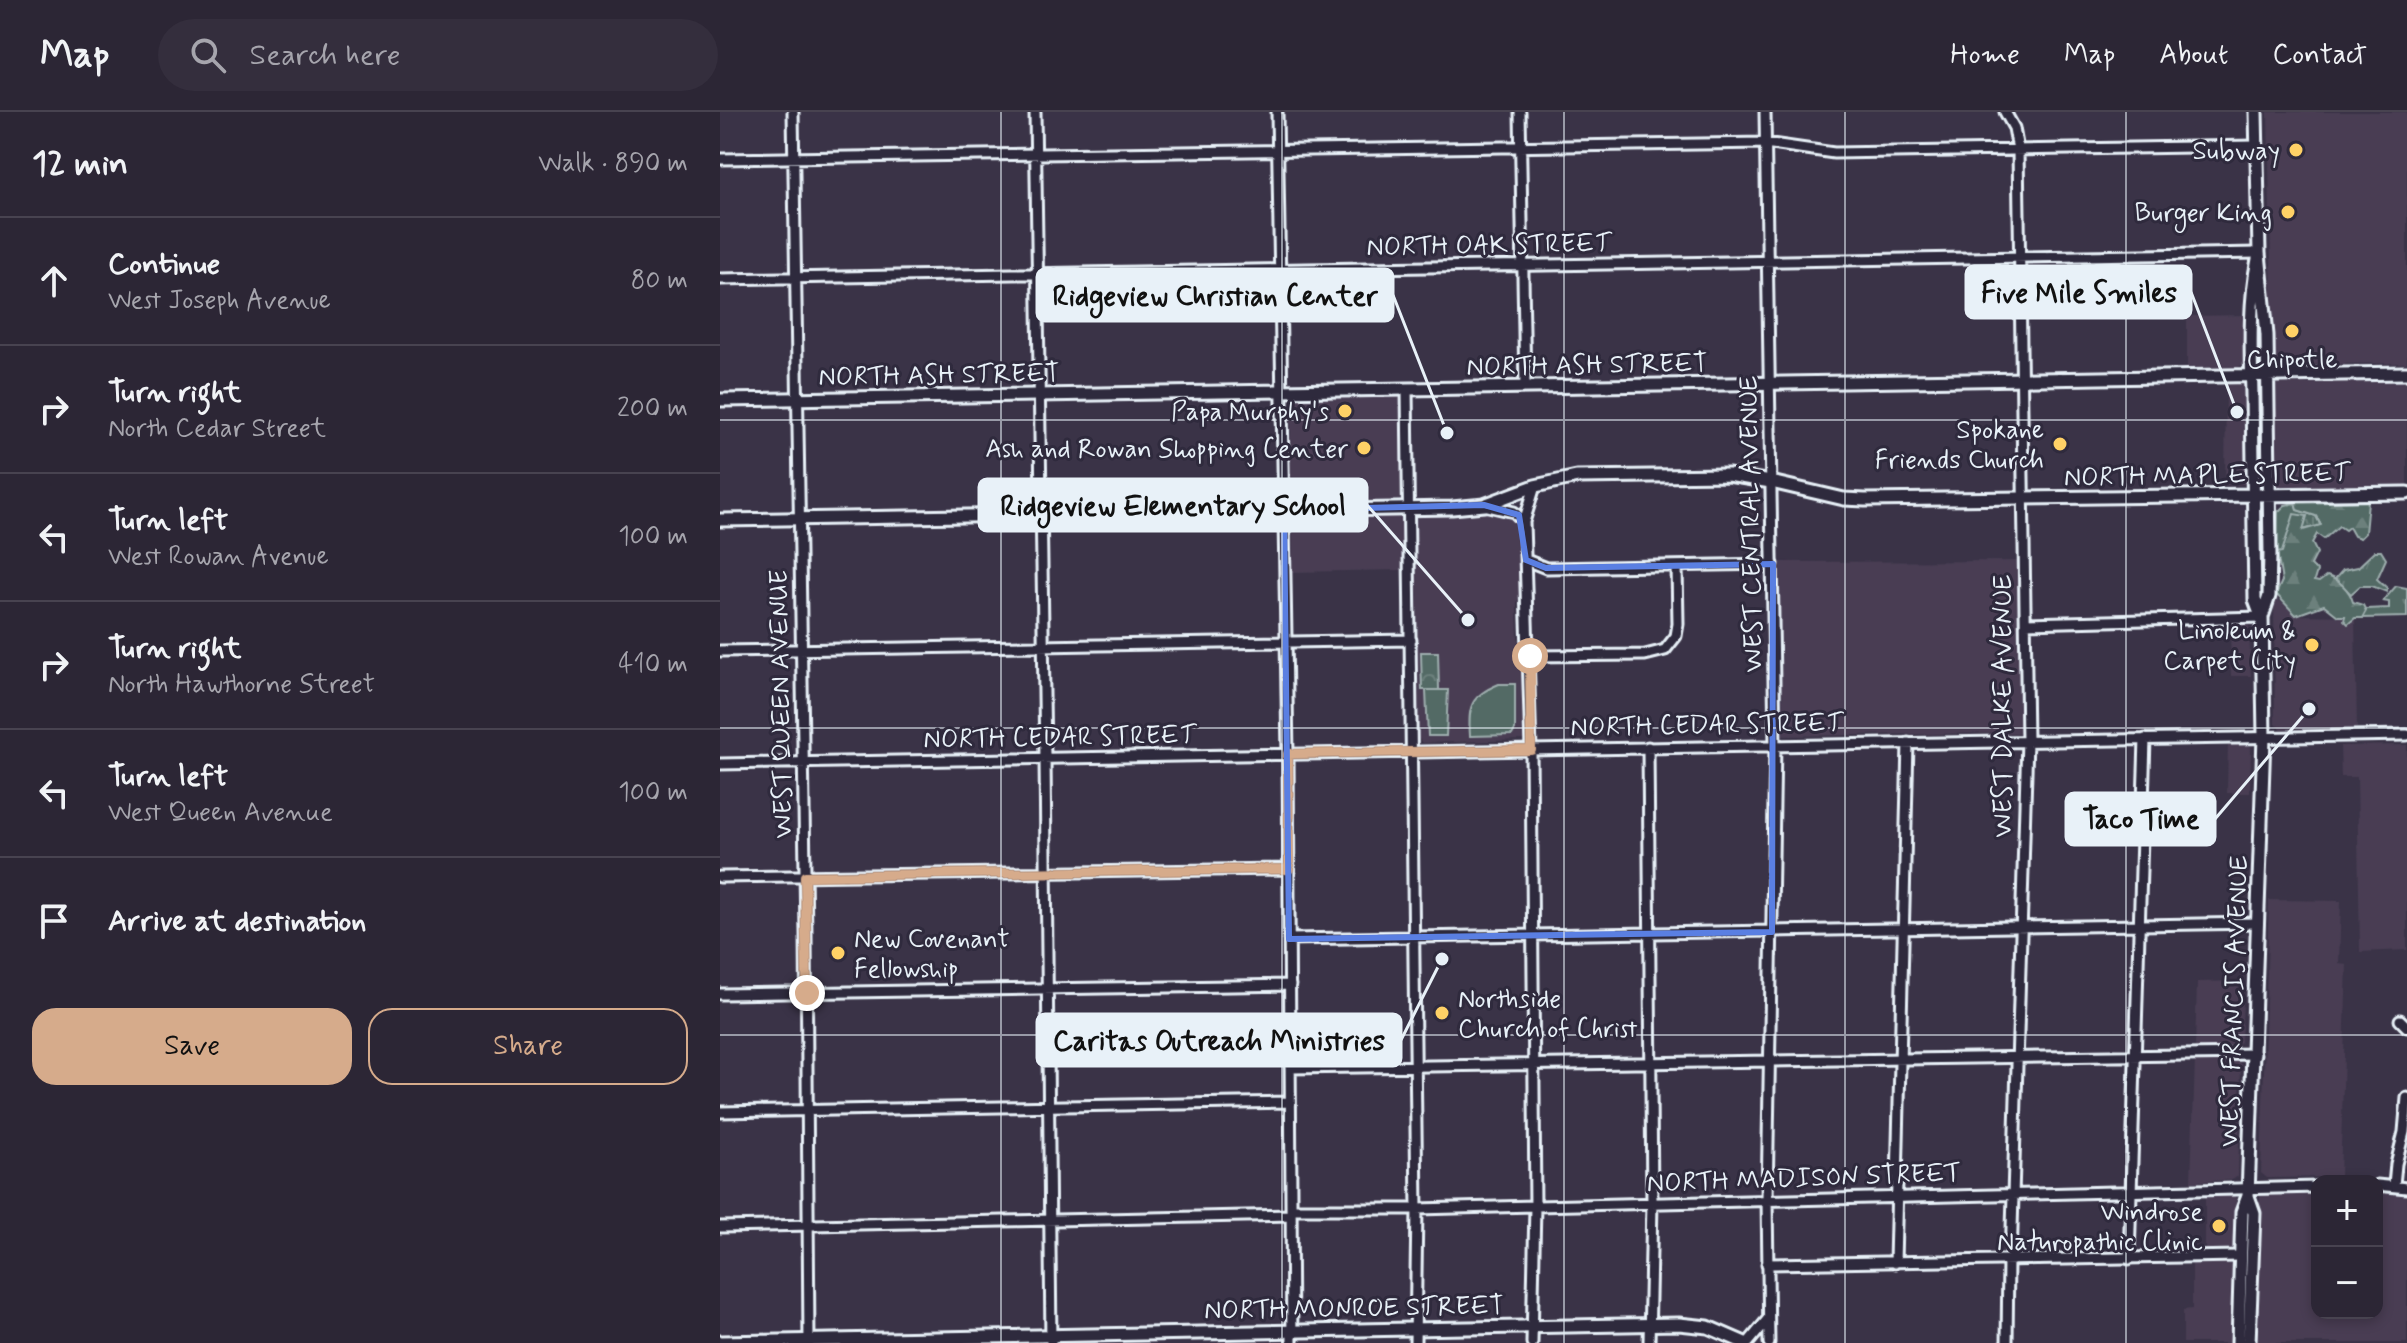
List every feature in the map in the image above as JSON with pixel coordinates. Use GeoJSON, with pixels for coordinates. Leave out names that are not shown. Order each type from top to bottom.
{"type":"FeatureCollection","features":[{"type":"Feature","properties":{"kind":"main road","name":"WEST FRANCIS AVENUE"},"geometry":{"type":"LineString","coordinates":[[2238,1343],[2242,1212],[2248,1192],[2255,1054],[2264,737],[2262,617],[2269,596],[2268,375],[2259,253],[2256,112]]}},
{"type":"Feature","properties":{"kind":"main road","name":"WEST FRANCIS AVENUE"},"geometry":{"type":"LineString","coordinates":[[2259,253],[2254,278],[2251,375],[2255,600],[2262,617]]}},
{"type":"Feature","properties":{"kind":"main road","name":"NORTH ASH STREET"},"geometry":{"type":"LineString","coordinates":[[720,400],[2407,373]]}},
{"type":"Feature","properties":{"kind":"main road","name":"NORTH MAPLE STREET"},"geometry":{"type":"LineString","coordinates":[[720,520],[1484,505],[1535,486],[1577,477],[1607,476],[1728,475],[1854,500],[2407,493]]}},
{"type":"Feature","properties":{"kind":"main road","name":"WEST FRANCIS AVENUE"},"geometry":{"type":"LineString","coordinates":[[2248,1192],[2254,1213],[2249,1343]]}},
{"type":"Feature","properties":{"kind":"main road","name":"NORTH MONROE STREET"},"geometry":{"type":"LineString","coordinates":[[720,1342],[1292,1337],[1415,1328],[1679,1324],[1708,1327],[1747,1343]]}},
{"type":"Feature","properties":{"kind":"street","name":"WEST QUEEN AVENUE"},"geometry":{"type":"LineString","coordinates":[[793,112],[807,993],[809,1342]]}},
{"type":"Feature","properties":{"kind":"street"},"geometry":{"type":"LineString","coordinates":[[1035,112],[1051,1339]]}},
{"type":"Feature","properties":{"kind":"street"},"geometry":{"type":"LineString","coordinates":[[1277,112],[1288,754],[1292,1337]]}},
{"type":"Feature","properties":{"kind":"street"},"geometry":{"type":"LineString","coordinates":[[1520,112],[1525,387]]}},
{"type":"Feature","properties":{"kind":"street","name":"WEST CENTRAL AVENUE"},"geometry":{"type":"LineString","coordinates":[[1765,112],[1775,745],[1767,1199],[1769,1343]]}},
{"type":"Feature","properties":{"kind":"street","name":"WEST DALKE AVENUE"},"geometry":{"type":"LineString","coordinates":[[2005,112],[2014,128],[2018,150],[2027,740],[2007,1343]]}},
{"type":"Feature","properties":{"kind":"street"},"geometry":{"type":"LineString","coordinates":[[720,159],[1765,143],[1834,153],[2257,146]]}},
{"type":"Feature","properties":{"kind":"street","name":"NORTH OAK STREET"},"geometry":{"type":"LineString","coordinates":[[720,279],[2259,253]]}},
{"type":"Feature","properties":{"kind":"street"},"geometry":{"type":"LineString","coordinates":[[1407,389],[1417,1209],[1415,1343]]}},
{"type":"Feature","properties":{"kind":"street"},"geometry":{"type":"LineString","coordinates":[[1532,1343],[1535,1206],[1531,750],[1524,522],[1535,486]]}},
{"type":"Feature","properties":{"kind":"street"},"geometry":{"type":"LineString","coordinates":[[1484,505],[1514,512],[1524,522]]}},
{"type":"Feature","properties":{"kind":"street"},"geometry":{"type":"LineString","coordinates":[[1526,560],[1546,568],[1773,564]]}},
{"type":"Feature","properties":{"kind":"street"},"geometry":{"type":"LineString","coordinates":[[1530,656],[1645,655],[1665,650],[1676,636],[1678,624],[1677,566]]}},
{"type":"Feature","properties":{"kind":"street"},"geometry":{"type":"LineString","coordinates":[[2026,623],[2262,617]]}},
{"type":"Feature","properties":{"kind":"street"},"geometry":{"type":"LineString","coordinates":[[720,651],[1411,640]]}},
{"type":"Feature","properties":{"kind":"street","name":"NORTH CEDAR STREET"},"geometry":{"type":"LineString","coordinates":[[720,764],[2407,735]]}},
{"type":"Feature","properties":{"kind":"street"},"geometry":{"type":"LineString","coordinates":[[2129,1259],[2145,739]]}},
{"type":"Feature","properties":{"kind":"street"},"geometry":{"type":"LineString","coordinates":[[1895,1263],[1908,743]]}},
{"type":"Feature","properties":{"kind":"street"},"geometry":{"type":"LineString","coordinates":[[1648,747],[1652,1203],[1649,1343]]}},
{"type":"Feature","properties":{"kind":"street"},"geometry":{"type":"LineString","coordinates":[[720,877],[1289,869]]}},
{"type":"Feature","properties":{"kind":"street"},"geometry":{"type":"LineString","coordinates":[[1289,939],[2258,923]]}},
{"type":"Feature","properties":{"kind":"street"},"geometry":{"type":"LineString","coordinates":[[720,994],[1290,985]]}},
{"type":"Feature","properties":{"kind":"street"},"geometry":{"type":"LineString","coordinates":[[1290,1068],[2255,1054]]}},
{"type":"Feature","properties":{"kind":"street"},"geometry":{"type":"LineString","coordinates":[[2394,1185],[2396,1164],[2406,1132],[2407,1098]]}},
{"type":"Feature","properties":{"kind":"street"},"geometry":{"type":"LineString","coordinates":[[720,1112],[1290,1102]]}},
{"type":"Feature","properties":{"kind":"street"},"geometry":{"type":"LineString","coordinates":[[2383,1185],[2407,1188]]}},
{"type":"Feature","properties":{"kind":"street","name":"NORTH MADISON STREET"},"geometry":{"type":"LineString","coordinates":[[720,1227],[1895,1196],[2248,1192],[2311,1187]]}},
{"type":"Feature","properties":{"kind":"street"},"geometry":{"type":"LineString","coordinates":[[1767,1264],[2240,1256]]}},
{"type":"Feature","properties":{"kind":"street"},"geometry":{"type":"LineString","coordinates":[[1747,1343],[1768,1319]]}},
{"type":"Feature","properties":{"kind":"highlighted area"},"geometry":{"type":"Polygon","coordinates":[[[1484,505],[1519,515],[1526,560],[1546,568],[1773,564],[1772,932],[1289,939],[1284,510],[1484,505]]]}},
{"type":"Feature","properties":{"kind":"shaded area"},"geometry":{"type":"Polygon","coordinates":[[[2268,112],[2407,112],[2407,363],[2284,365],[2275,362],[2268,112]]]}},
{"type":"Feature","properties":{"kind":"shaded area"},"geometry":{"type":"Polygon","coordinates":[[[2247,315],[2247,358],[2244,364],[2238,367],[2187,368],[2187,316],[2247,315]]]}},
{"type":"Feature","properties":{"kind":"shaded area"},"geometry":{"type":"Polygon","coordinates":[[[2407,381],[2407,485],[2275,487],[2274,384],[2407,381]]]}},
{"type":"Feature","properties":{"kind":"shaded area"},"geometry":{"type":"Polygon","coordinates":[[[2226,382],[2243,382],[2247,386],[2247,484],[2225,485],[2226,382]]]}},
{"type":"Feature","properties":{"kind":"shaded area"},"geometry":{"type":"Polygon","coordinates":[[[1396,395],[1402,400],[1401,500],[1294,503],[1291,499],[1291,398],[1396,395]]]}},
{"type":"Feature","properties":{"kind":"shaded area"},"geometry":{"type":"Polygon","coordinates":[[[1508,512],[1516,515],[1520,525],[1521,592],[1517,603],[1518,637],[1523,649],[1524,740],[1422,743],[1419,739],[1416,517],[1422,514],[1508,512]]]}},
{"type":"Feature","properties":{"kind":"shaded area"},"geometry":{"type":"Polygon","coordinates":[[[1400,514],[1403,520],[1402,570],[1292,572],[1293,517],[1400,514]]]}},
{"type":"Feature","properties":{"kind":"shaded area"},"geometry":{"type":"Polygon","coordinates":[[[2018,561],[2019,733],[1783,736],[1779,562],[2018,561]]]}},
{"type":"Feature","properties":{"kind":"shaded area"},"geometry":{"type":"Polygon","coordinates":[[[2274,596],[2296,615],[2355,618],[2357,728],[2282,729],[2275,724],[2274,596]]]}},
{"type":"Feature","properties":{"kind":"shaded area"},"geometry":{"type":"Polygon","coordinates":[[[2230,623],[2249,626],[2251,676],[2231,676],[2230,623]]]}},
{"type":"Feature","properties":{"kind":"shaded area"},"geometry":{"type":"Polygon","coordinates":[[[2228,742],[2246,743],[2251,747],[2250,793],[2227,793],[2228,742]]]}},
{"type":"Feature","properties":{"kind":"shaded area"},"geometry":{"type":"Polygon","coordinates":[[[2407,745],[2407,950],[2360,952],[2357,777],[2341,777],[2340,746],[2407,745]]]}},
{"type":"Feature","properties":{"kind":"shaded area"},"geometry":{"type":"Polygon","coordinates":[[[2269,900],[2341,901],[2339,964],[2347,965],[2340,1175],[2267,1178],[2261,1173],[2269,900]]]}},
{"type":"Feature","properties":{"kind":"shaded area"},"geometry":{"type":"Polygon","coordinates":[[[2244,981],[2241,1042],[2233,1047],[2195,1048],[2197,982],[2244,981]]]}},
{"type":"Feature","properties":{"kind":"shaded area"},"geometry":{"type":"Polygon","coordinates":[[[2235,1057],[2241,1065],[2238,1176],[2232,1180],[2191,1182],[2195,1058],[2235,1057]]]}},
{"type":"Feature","properties":{"kind":"shaded area"},"geometry":{"type":"Polygon","coordinates":[[[2383,1191],[2407,1193],[2407,1343],[2254,1343],[2260,1196],[2267,1193],[2311,1192],[2311,1319],[2383,1319],[2383,1191]]]}},
{"type":"Feature","properties":{"kind":"shaded area"},"geometry":{"type":"Polygon","coordinates":[[[2205,1193],[2231,1193],[2236,1196],[2235,1244],[2230,1250],[2205,1251],[2205,1193]]]}},
{"type":"Feature","properties":{"kind":"shaded area"},"geometry":{"type":"Polygon","coordinates":[[[2192,1263],[2231,1264],[2234,1270],[2230,1343],[2183,1343],[2183,1310],[2192,1309],[2192,1263]]]}},
{"type":"Feature","properties":{"kind":"green space"},"geometry":{"type":"Polygon","coordinates":[[[2368,501],[2365,533],[2360,538],[2354,536],[2349,527],[2345,530],[2339,526],[2324,539],[2317,534],[2312,543],[2317,553],[2311,565],[2317,571],[2314,581],[2319,582],[2327,576],[2340,583],[2353,602],[2363,605],[2366,611],[2362,618],[2355,618],[2348,624],[2345,616],[2338,616],[2324,605],[2296,615],[2276,594],[2282,581],[2277,553],[2282,552],[2294,514],[2307,516],[2303,530],[2321,525],[2316,516],[2297,510],[2295,503],[2368,501]]]}},
{"type":"Feature","properties":{"kind":"green space"},"geometry":{"type":"Polygon","coordinates":[[[2295,503],[2297,510],[2316,516],[2321,526],[2302,530],[2303,523],[2292,525],[2282,553],[2277,553],[2278,512],[2285,505],[2295,503]]]}},
{"type":"Feature","properties":{"kind":"green space"},"geometry":{"type":"Polygon","coordinates":[[[2375,551],[2381,551],[2386,559],[2377,579],[2387,588],[2387,592],[2372,586],[2360,586],[2351,594],[2335,579],[2343,570],[2358,567],[2375,551]]]}},
{"type":"Feature","properties":{"kind":"green space"},"geometry":{"type":"Polygon","coordinates":[[[2396,586],[2407,588],[2407,617],[2362,618],[2366,609],[2389,608],[2389,602],[2383,601],[2396,586]]]}},
{"type":"Feature","properties":{"kind":"green space"},"geometry":{"type":"Polygon","coordinates":[[[1421,652],[1438,652],[1439,690],[1422,690],[1421,652]]]}},
{"type":"Feature","properties":{"kind":"green space"},"geometry":{"type":"Polygon","coordinates":[[[1499,684],[1515,684],[1515,730],[1512,735],[1470,736],[1473,703],[1482,693],[1499,684]]]}},
{"type":"Feature","properties":{"kind":"green space"},"geometry":{"type":"Polygon","coordinates":[[[1426,690],[1448,690],[1446,736],[1428,736],[1426,690]]]}},
{"type":"Feature","properties":{"kind":"place","name":"Subway"},"geometry":{"type":"Point","coordinates":[2296,150]}},
{"type":"Feature","properties":{"kind":"place","name":"Burger King"},"geometry":{"type":"Point","coordinates":[2288,212]}},
{"type":"Feature","properties":{"kind":"place","name":"Chipotle"},"geometry":{"type":"Point","coordinates":[2292,331]}},
{"type":"Feature","properties":{"kind":"place","name":"Papa Murphy's"},"geometry":{"type":"Point","coordinates":[1345,411]}},
{"type":"Feature","properties":{"kind":"place","name":"Five Mile Smiles"},"geometry":{"type":"Point","coordinates":[2237,412]}},
{"type":"Feature","properties":{"kind":"place","name":"Ridgeview Christian Center"},"geometry":{"type":"Point","coordinates":[1447,433]}},
{"type":"Feature","properties":{"kind":"place","name":"Spokane Friends Church"},"geometry":{"type":"Point","coordinates":[2060,444]}},
{"type":"Feature","properties":{"kind":"place","name":"Ash and Rowan Shopping Center"},"geometry":{"type":"Point","coordinates":[1364,448]}},
{"type":"Feature","properties":{"kind":"place","name":"Ridgeview Elementary School"},"geometry":{"type":"Point","coordinates":[1468,620]}},
{"type":"Feature","properties":{"kind":"place","name":"Linoleum & Carpet City"},"geometry":{"type":"Point","coordinates":[2312,645]}},
{"type":"Feature","properties":{"kind":"place","name":"Taco Time"},"geometry":{"type":"Point","coordinates":[2309,709]}},
{"type":"Feature","properties":{"kind":"place","name":"New Covenant Fellowship"},"geometry":{"type":"Point","coordinates":[838,953]}},
{"type":"Feature","properties":{"kind":"place","name":"Caritas Outreach Ministries"},"geometry":{"type":"Point","coordinates":[1442,959]}},
{"type":"Feature","properties":{"kind":"place","name":"Northside Church of Christ"},"geometry":{"type":"Point","coordinates":[1442,1013]}},
{"type":"Feature","properties":{"kind":"place","name":"Windrose Naturopathic Clinic"},"geometry":{"type":"Point","coordinates":[2219,1226]}},
{"type":"Feature","properties":{"kind":"route"},"geometry":{"type":"LineString","coordinates":[[807,993],[805,876],[1289,869],[1288,754],[1531,750],[1530,656]]}}]}
